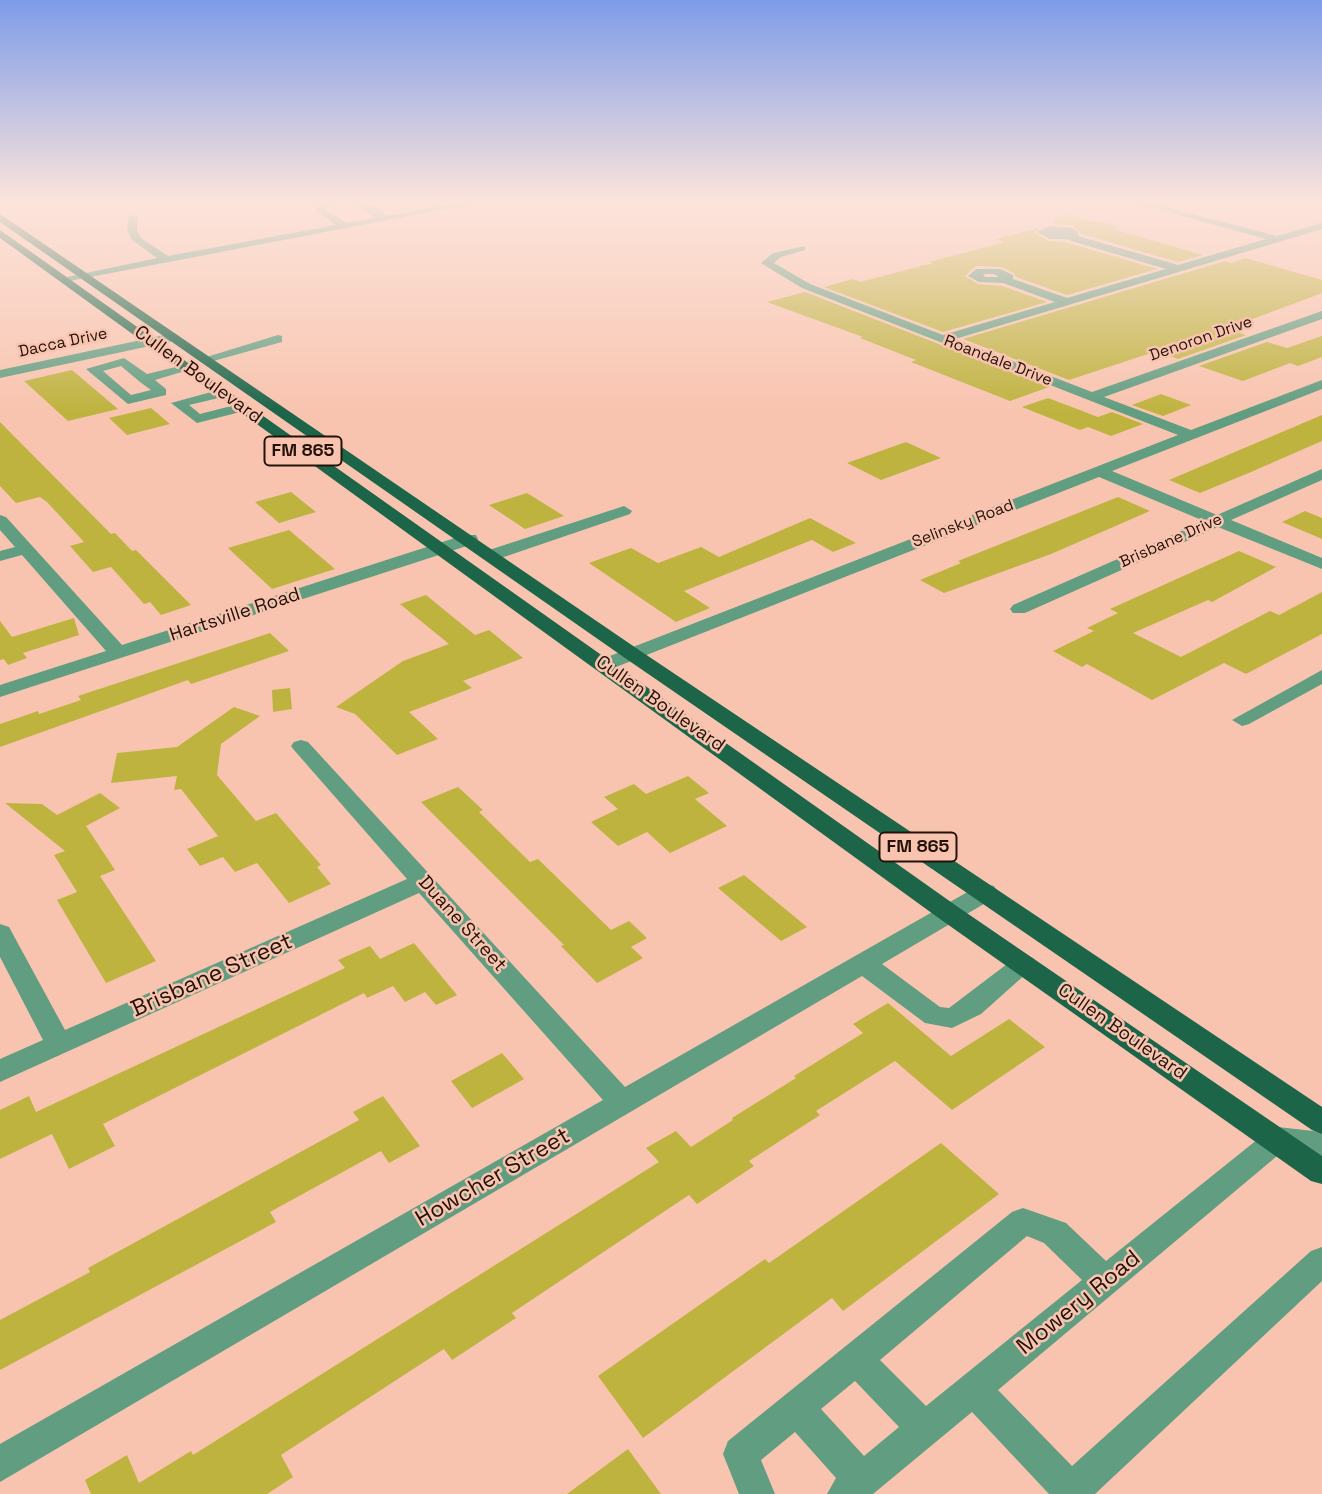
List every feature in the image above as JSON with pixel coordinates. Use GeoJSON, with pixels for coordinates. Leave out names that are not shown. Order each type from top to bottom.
{"type":"FeatureCollection","features":[{"type":"Feature","properties":{"kind":"main road","name":"Cullen Boulevard"},"geometry":{"type":"LineString","coordinates":[[54,272],[760,776],[948,914],[1278,1139],[1322,1172]]}},
{"type":"Feature","properties":{"kind":"main road","name":"Cullen Boulevard"},"geometry":{"type":"LineString","coordinates":[[82,272],[632,654],[1322,1122]]}},
{"type":"Feature","properties":{"kind":"main road"},"geometry":{"type":"LineString","coordinates":[[240,405],[263,398]]}},
{"type":"Feature","properties":{"kind":"main road"},"geometry":{"type":"LineString","coordinates":[[327,469],[354,461]]}},
{"type":"Feature","properties":{"kind":"main road"},"geometry":{"type":"LineString","coordinates":[[760,776],[791,761]]}},
{"type":"Feature","properties":{"kind":"street"},"geometry":{"type":"LineString","coordinates":[[64,279],[104,272]]}},
{"type":"Feature","properties":{"kind":"street","name":"Roandale Drive"},"geometry":{"type":"LineString","coordinates":[[782,272],[806,286],[1190,435]]}},
{"type":"Feature","properties":{"kind":"street"},"geometry":{"type":"LineString","coordinates":[[942,339],[1169,272]]}},
{"type":"Feature","properties":{"kind":"street"},"geometry":{"type":"LineString","coordinates":[[1004,280],[1067,302]]}},
{"type":"Feature","properties":{"kind":"street","name":"Denoron Drive"},"geometry":{"type":"LineString","coordinates":[[1091,397],[1322,315]]}},
{"type":"Feature","properties":{"kind":"street","name":"Dacca Drive"},"geometry":{"type":"LineString","coordinates":[[0,374],[174,337]]}},
{"type":"Feature","properties":{"kind":"street"},"geometry":{"type":"LineString","coordinates":[[206,359],[278,339]]}},
{"type":"Feature","properties":{"kind":"street"},"geometry":{"type":"LineString","coordinates":[[93,354],[107,366]]}},
{"type":"Feature","properties":{"kind":"street"},"geometry":{"type":"LineString","coordinates":[[124,362],[145,379],[161,392],[128,400],[93,369],[124,362]]}},
{"type":"Feature","properties":{"kind":"street"},"geometry":{"type":"LineString","coordinates":[[145,379],[188,368]]}},
{"type":"Feature","properties":{"kind":"street","name":"Selinsky Road"},"geometry":{"type":"LineString","coordinates":[[604,665],[1322,384]]}},
{"type":"Feature","properties":{"kind":"street"},"geometry":{"type":"LineString","coordinates":[[222,393],[178,403],[197,419],[240,405]]}},
{"type":"Feature","properties":{"kind":"street"},"geometry":{"type":"LineString","coordinates":[[1098,471],[1322,565]]}},
{"type":"Feature","properties":{"kind":"street","name":"Brisbane Drive"},"geometry":{"type":"LineString","coordinates":[[1019,608],[1322,474]]}},
{"type":"Feature","properties":{"kind":"street"},"geometry":{"type":"LineString","coordinates":[[492,555],[624,511]]}},
{"type":"Feature","properties":{"kind":"street"},"geometry":{"type":"LineString","coordinates":[[0,520],[118,653]]}},
{"type":"Feature","properties":{"kind":"street","name":"Hartsville Road"},"geometry":{"type":"LineString","coordinates":[[0,691],[470,539]]}},
{"type":"Feature","properties":{"kind":"street"},"geometry":{"type":"LineString","coordinates":[[0,556],[26,549]]}},
{"type":"Feature","properties":{"kind":"street"},"geometry":{"type":"LineString","coordinates":[[1242,720],[1322,676]]}},
{"type":"Feature","properties":{"kind":"street","name":"Duane Street"},"geometry":{"type":"LineString","coordinates":[[301,746],[622,1103]]}},
{"type":"Feature","properties":{"kind":"street","name":"Brisbane Street"},"geometry":{"type":"LineString","coordinates":[[0,1071],[424,881]]}},
{"type":"Feature","properties":{"kind":"street","name":"Howcher Street"},"geometry":{"type":"LineString","coordinates":[[0,1464],[986,892]]}},
{"type":"Feature","properties":{"kind":"street"},"geometry":{"type":"LineString","coordinates":[[0,933],[59,1045]]}},
{"type":"Feature","properties":{"kind":"street"},"geometry":{"type":"LineString","coordinates":[[863,963],[933,1016],[951,1018],[972,1007],[1024,964]]}},
{"type":"Feature","properties":{"kind":"street"},"geometry":{"type":"LineString","coordinates":[[1278,1139],[1322,1144]]}},
{"type":"Feature","properties":{"kind":"street","name":"Mowery Road"},"geometry":{"type":"LineString","coordinates":[[853,1487],[1278,1139]]}},
{"type":"Feature","properties":{"kind":"street"},"geometry":{"type":"LineString","coordinates":[[757,1494],[741,1454],[1023,1221],[1055,1233],[1105,1281]]}},
{"type":"Feature","properties":{"kind":"street"},"geometry":{"type":"LineString","coordinates":[[973,1389],[1071,1493],[1322,1261]]}},
{"type":"Feature","properties":{"kind":"street"},"geometry":{"type":"LineString","coordinates":[[856,1359],[925,1429]]}},
{"type":"Feature","properties":{"kind":"street"},"geometry":{"type":"LineString","coordinates":[[797,1408],[853,1487]]}},
{"type":"Feature","properties":{"kind":"building"},"geometry":{"type":"Polygon","coordinates":[[[899,272],[970,272],[965,276],[978,284],[1002,286],[1047,302],[943,332],[824,287],[853,279],[860,282],[899,272]]]}},
{"type":"Feature","properties":{"kind":"building"},"geometry":{"type":"Polygon","coordinates":[[[1011,272],[1148,272],[1067,295],[1016,277],[1011,272]]]}},
{"type":"Feature","properties":{"kind":"building"},"geometry":{"type":"Polygon","coordinates":[[[1189,272],[1293,272],[1322,280],[1322,293],[1226,329],[1246,335],[1178,359],[1157,351],[1069,380],[963,339],[1189,272]]]}},
{"type":"Feature","properties":{"kind":"building"},"geometry":{"type":"Polygon","coordinates":[[[805,292],[1049,387],[1010,401],[911,362],[916,360],[860,338],[863,337],[767,302],[805,292]]]}},
{"type":"Feature","properties":{"kind":"building"},"geometry":{"type":"Polygon","coordinates":[[[1322,336],[1322,357],[1298,366],[1290,363],[1243,381],[1199,366],[1267,342],[1287,348],[1322,336]]]}},
{"type":"Feature","properties":{"kind":"building"},"geometry":{"type":"Polygon","coordinates":[[[72,370],[118,409],[68,421],[24,381],[72,370]]]}},
{"type":"Feature","properties":{"kind":"building"},"geometry":{"type":"Polygon","coordinates":[[[1161,394],[1191,405],[1163,416],[1132,405],[1161,394]]]}},
{"type":"Feature","properties":{"kind":"building"},"geometry":{"type":"Polygon","coordinates":[[[1048,398],[1098,417],[1112,412],[1143,424],[1111,436],[1088,427],[1080,430],[1022,407],[1048,398]]]}},
{"type":"Feature","properties":{"kind":"building"},"geometry":{"type":"Polygon","coordinates":[[[151,408],[170,424],[127,435],[109,418],[151,408]]]}},
{"type":"Feature","properties":{"kind":"building"},"geometry":{"type":"Polygon","coordinates":[[[1322,415],[1322,441],[1251,472],[1200,493],[1169,480],[1322,415]]]}},
{"type":"Feature","properties":{"kind":"building"},"geometry":{"type":"Polygon","coordinates":[[[0,422],[111,534],[115,533],[132,551],[136,550],[191,605],[161,615],[150,602],[144,604],[111,567],[93,572],[70,546],[84,542],[47,502],[40,497],[16,503],[0,486],[0,422]]]}},
{"type":"Feature","properties":{"kind":"building"},"geometry":{"type":"Polygon","coordinates":[[[906,442],[941,458],[881,480],[847,463],[906,442]]]}},
{"type":"Feature","properties":{"kind":"building"},"geometry":{"type":"Polygon","coordinates":[[[291,492],[316,512],[279,523],[255,502],[291,492]]]}},
{"type":"Feature","properties":{"kind":"building"},"geometry":{"type":"Polygon","coordinates":[[[527,493],[564,516],[525,529],[489,505],[527,493]]]}},
{"type":"Feature","properties":{"kind":"building"},"geometry":{"type":"Polygon","coordinates":[[[1118,497],[1150,511],[1051,554],[944,593],[920,580],[961,563],[958,561],[1118,497]]]}},
{"type":"Feature","properties":{"kind":"building"},"geometry":{"type":"Polygon","coordinates":[[[1305,511],[1322,518],[1322,539],[1282,522],[1305,511]]]}},
{"type":"Feature","properties":{"kind":"building"},"geometry":{"type":"Polygon","coordinates":[[[810,518],[856,543],[833,552],[812,540],[684,591],[710,608],[676,622],[589,563],[631,548],[658,563],[701,547],[719,557],[810,518]]]}},
{"type":"Feature","properties":{"kind":"building"},"geometry":{"type":"Polygon","coordinates":[[[289,530],[335,569],[272,589],[228,548],[289,530]]]}},
{"type":"Feature","properties":{"kind":"building"},"geometry":{"type":"Polygon","coordinates":[[[1239,551],[1276,567],[1212,602],[1208,600],[1133,633],[1181,657],[1270,611],[1279,615],[1322,592],[1322,634],[1246,674],[1224,663],[1152,700],[1087,664],[1082,667],[1053,651],[1094,631],[1087,628],[1118,613],[1110,609],[1239,551]]]}},
{"type":"Feature","properties":{"kind":"building"},"geometry":{"type":"Polygon","coordinates":[[[426,595],[475,635],[489,630],[523,658],[463,681],[472,688],[409,712],[438,739],[397,755],[355,714],[336,707],[403,661],[449,644],[400,604],[426,595]]]}},
{"type":"Feature","properties":{"kind":"building"},"geometry":{"type":"Polygon","coordinates":[[[74,618],[79,635],[23,653],[27,658],[8,665],[4,659],[0,660],[0,621],[12,637],[74,618]]]}},
{"type":"Feature","properties":{"kind":"building"},"geometry":{"type":"Polygon","coordinates":[[[270,633],[289,651],[191,684],[188,680],[0,747],[0,724],[81,700],[78,696],[270,633]]]}},
{"type":"Feature","properties":{"kind":"building"},"geometry":{"type":"Polygon","coordinates":[[[290,688],[292,709],[273,712],[272,690],[290,688]]]}},
{"type":"Feature","properties":{"kind":"building"},"geometry":{"type":"Polygon","coordinates":[[[234,707],[260,716],[221,744],[217,775],[256,821],[276,813],[321,865],[317,867],[331,884],[289,903],[257,863],[235,872],[223,857],[200,866],[187,849],[218,836],[181,789],[174,790],[177,776],[111,783],[117,753],[177,747],[234,707]]]}},
{"type":"Feature","properties":{"kind":"building"},"geometry":{"type":"Polygon","coordinates":[[[688,776],[709,793],[695,799],[727,826],[670,853],[647,832],[618,846],[591,822],[618,809],[604,797],[634,784],[646,794],[688,776]]]}},
{"type":"Feature","properties":{"kind":"building"},"geometry":{"type":"Polygon","coordinates":[[[458,787],[483,810],[479,812],[530,862],[538,859],[611,930],[629,921],[647,938],[631,947],[643,958],[597,983],[561,946],[564,945],[421,802],[458,787]]]}},
{"type":"Feature","properties":{"kind":"building"},"geometry":{"type":"Polygon","coordinates":[[[100,793],[120,808],[86,826],[115,870],[100,876],[156,961],[106,983],[57,900],[77,892],[54,855],[65,851],[5,803],[42,804],[57,815],[100,793]]]}},
{"type":"Feature","properties":{"kind":"building"},"geometry":{"type":"Polygon","coordinates":[[[744,875],[807,927],[781,941],[718,888],[744,875]]]}},
{"type":"Feature","properties":{"kind":"building"},"geometry":{"type":"Polygon","coordinates":[[[414,943],[457,995],[436,1005],[425,992],[405,1002],[393,986],[367,998],[364,993],[103,1124],[115,1146],[69,1169],[52,1134],[0,1159],[0,1110],[29,1096],[36,1112],[345,968],[338,960],[370,946],[380,959],[414,943]]]}},
{"type":"Feature","properties":{"kind":"building"},"geometry":{"type":"Polygon","coordinates":[[[888,1003],[951,1056],[1009,1019],[1045,1047],[952,1110],[895,1061],[816,1111],[820,1115],[749,1161],[754,1166],[697,1204],[689,1195],[512,1313],[516,1318],[452,1360],[444,1349],[281,1455],[293,1477],[267,1494],[91,1494],[85,1480],[127,1455],[139,1483],[191,1451],[193,1455],[659,1162],[646,1148],[676,1131],[691,1147],[733,1120],[732,1118],[796,1078],[794,1076],[863,1033],[853,1024],[888,1003]]]}},
{"type":"Feature","properties":{"kind":"building"},"geometry":{"type":"Polygon","coordinates":[[[502,1053],[524,1079],[472,1108],[451,1081],[502,1053]]]}},
{"type":"Feature","properties":{"kind":"building"},"geometry":{"type":"Polygon","coordinates":[[[383,1096],[420,1146],[389,1163],[381,1151],[270,1212],[276,1222],[0,1370],[0,1320],[90,1272],[88,1268],[359,1120],[353,1112],[383,1096]]]}},
{"type":"Feature","properties":{"kind":"building"},"geometry":{"type":"Polygon","coordinates":[[[941,1143],[999,1194],[843,1311],[832,1298],[643,1438],[598,1376],[765,1259],[769,1263],[941,1143]]]}},
{"type":"Feature","properties":{"kind":"building"},"geometry":{"type":"Polygon","coordinates":[[[628,1449],[661,1494],[567,1494],[628,1449]]]}}]}
